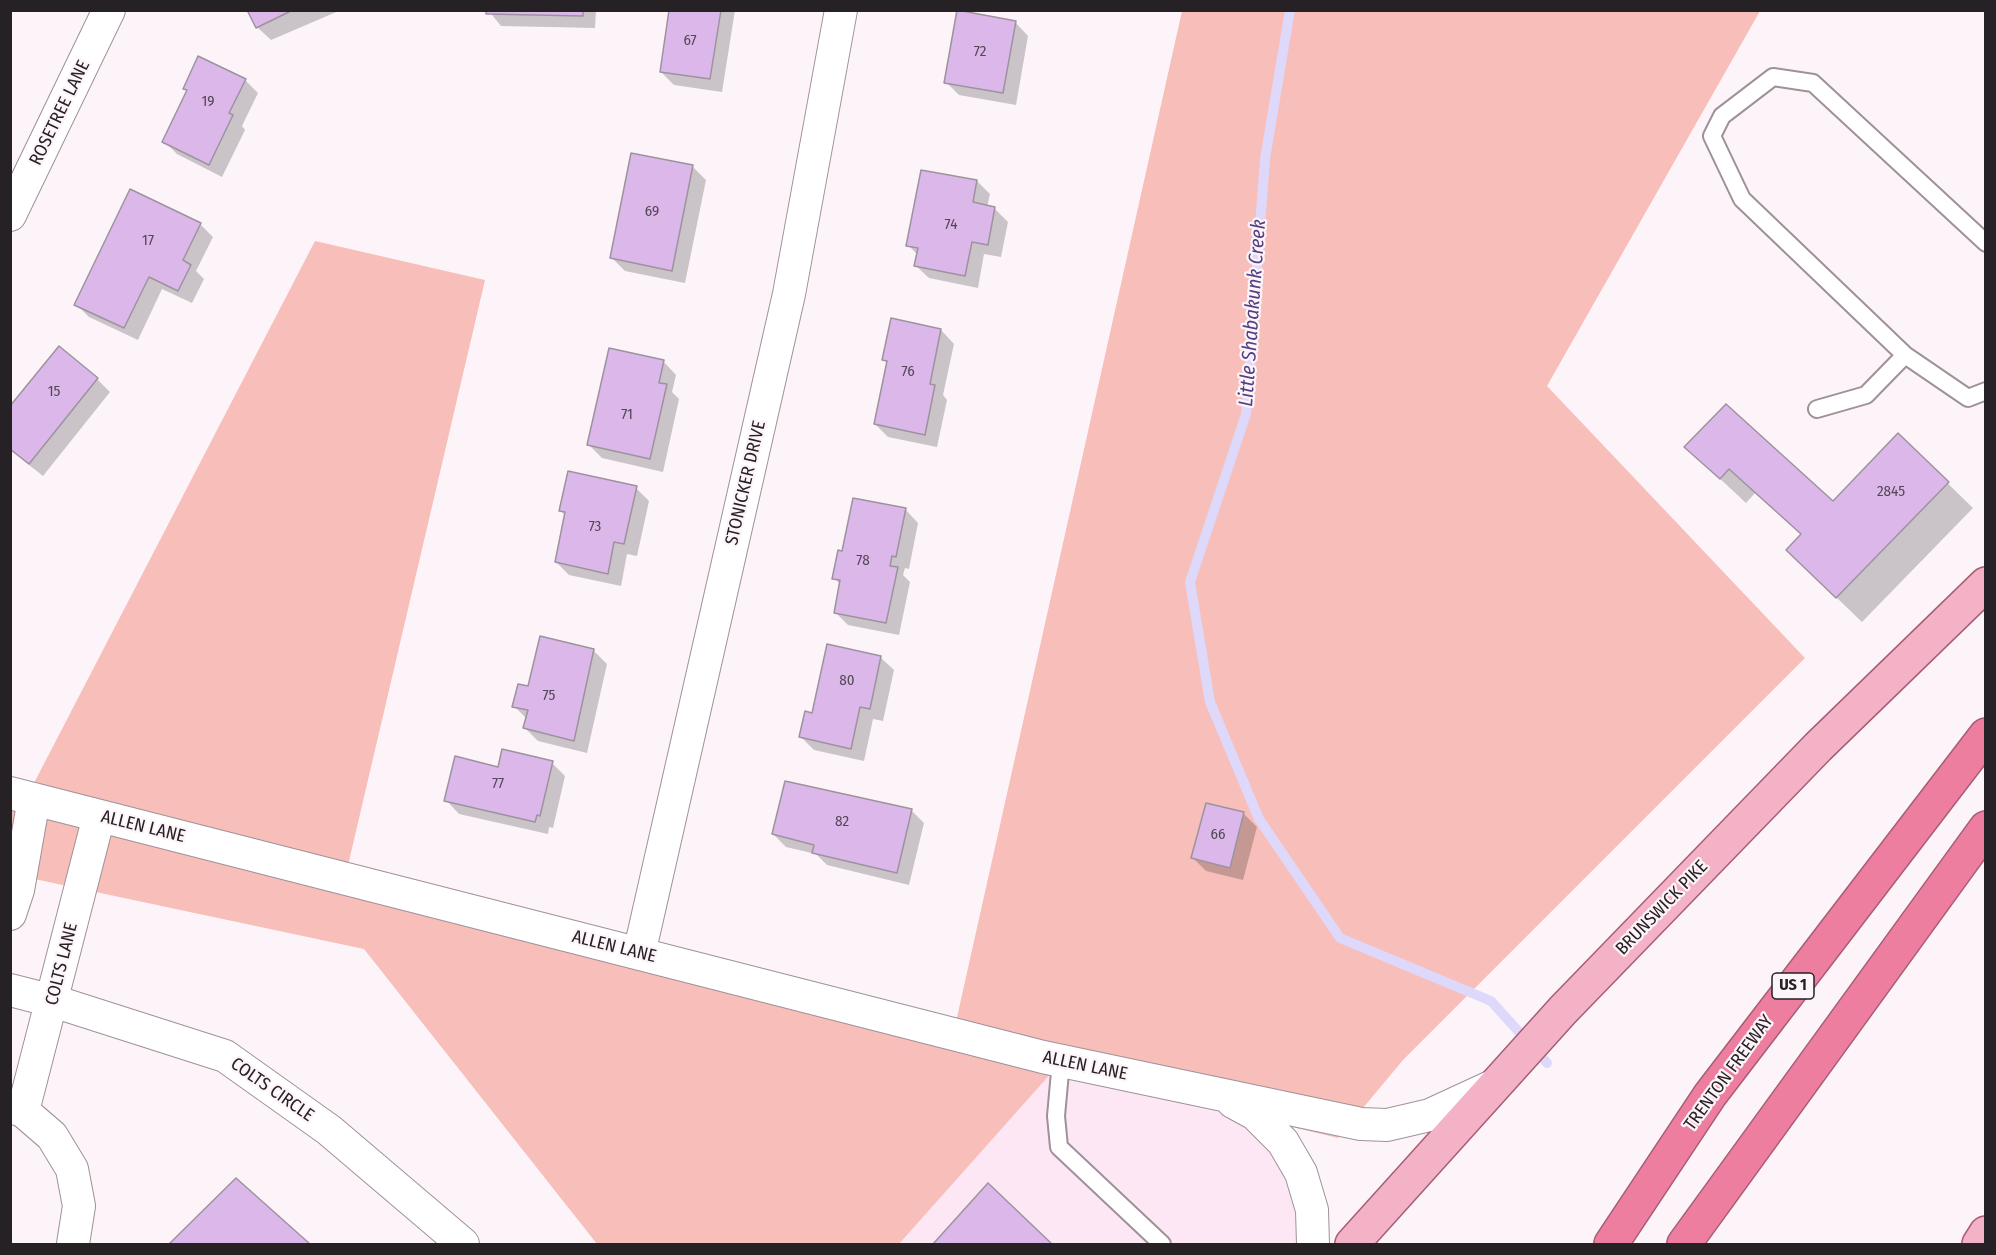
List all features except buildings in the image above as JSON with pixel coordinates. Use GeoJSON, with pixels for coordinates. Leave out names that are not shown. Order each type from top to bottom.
{"type":"FeatureCollection","features":[{"type":"Feature","properties":{"kind":"highway","name":"TRENTON FREEWAY"},"geometry":{"type":"LineString","coordinates":[[1611,1245],[1710,1095],[1986,735]]}},
{"type":"Feature","properties":{"kind":"highway"},"geometry":{"type":"LineString","coordinates":[[1684,1245],[1986,828]]}},
{"type":"Feature","properties":{"kind":"main road","name":"BRUNSWICK PIKE"},"geometry":{"type":"LineString","coordinates":[[1352,1245],[1563,1010],[1818,747],[1986,584]]}},
{"type":"Feature","properties":{"kind":"main road"},"geometry":{"type":"LineString","coordinates":[[1979,1245],[1986,1233]]}},
{"type":"Feature","properties":{"kind":"street","name":"ROSETREE LANE"},"geometry":{"type":"LineString","coordinates":[[10,215],[109,10]]}},
{"type":"Feature","properties":{"kind":"street","name":"STONICKER DRIVE"},"geometry":{"type":"LineString","coordinates":[[639,954],[789,294],[841,10]]}},
{"type":"Feature","properties":{"kind":"street","name":"ALLEN LANE"},"geometry":{"type":"LineString","coordinates":[[22,796],[1061,1062],[1361,1124],[1387,1125],[1430,1115],[1503,1077]]}},
{"type":"Feature","properties":{"kind":"street"},"geometry":{"type":"LineString","coordinates":[[10,914],[18,890],[22,796]]}},
{"type":"Feature","properties":{"kind":"street","name":"COLTS LANE"},"geometry":{"type":"LineString","coordinates":[[73,1245],[79,1206],[72,1169],[52,1136],[17,1109],[53,1001],[99,816]]}},
{"type":"Feature","properties":{"kind":"street","name":"COLTS CIRCLE"},"geometry":{"type":"LineString","coordinates":[[10,990],[53,1001],[225,1056],[328,1130],[463,1245]]}},
{"type":"Feature","properties":{"kind":"street","name":"ALLEN LANE"},"geometry":{"type":"LineString","coordinates":[[1219,1094],[1255,1114],[1283,1142],[1301,1173],[1312,1210],[1313,1245]]}},
{"type":"Feature","properties":{"kind":"lane"},"geometry":{"type":"LineString","coordinates":[[1986,243],[1814,83],[1773,77],[1722,116],[1712,136],[1742,199],[1905,355],[1968,399],[1986,391]]}},
{"type":"Feature","properties":{"kind":"lane"},"geometry":{"type":"LineString","coordinates":[[1817,409],[1866,395],[1905,355]]}},
{"type":"Feature","properties":{"kind":"lane"},"geometry":{"type":"LineString","coordinates":[[1061,1062],[1056,1116],[1059,1147],[1162,1245]]}},
{"type":"Feature","properties":{"kind":"shaded area"},"geometry":{"type":"Polygon","coordinates":[[[1182,11],[1760,11],[1547,386],[1805,658],[1403,1060],[1338,1138],[1259,1119],[1061,1062],[899,1244],[597,1244],[364,949],[11,874],[10,808],[20,810],[315,241],[485,280],[342,891],[951,1044],[1182,11]]]}},
{"type":"Feature","properties":{"kind":"shaded area"},"geometry":{"type":"Polygon","coordinates":[[[1061,1061],[1219,1094],[1283,1142],[1313,1244],[899,1244],[1061,1061]]]}},
{"type":"Feature","properties":{"kind":"waterway","name":"Little Shabakunk Creek"},"geometry":{"type":"LineString","coordinates":[[1290,10],[1265,159],[1246,414],[1190,582],[1210,702],[1259,819],[1340,938],[1491,1001],[1547,1063]]}}]}
